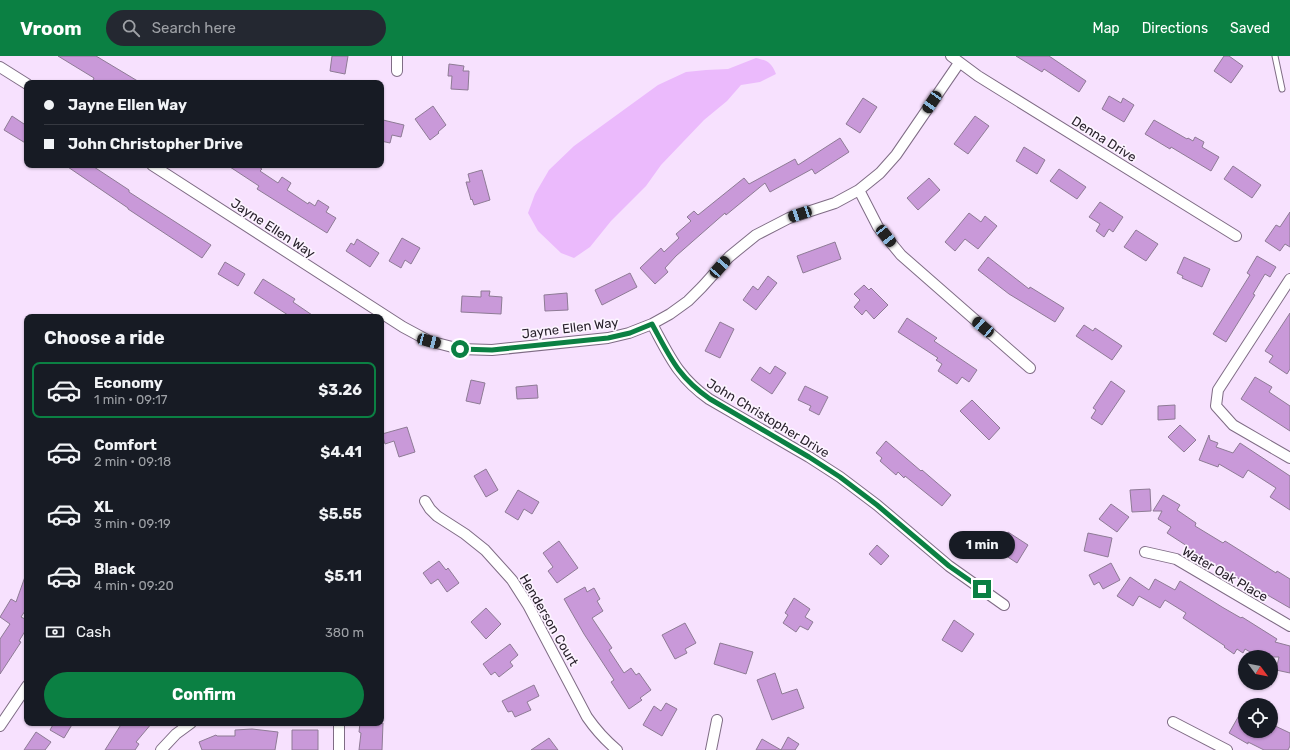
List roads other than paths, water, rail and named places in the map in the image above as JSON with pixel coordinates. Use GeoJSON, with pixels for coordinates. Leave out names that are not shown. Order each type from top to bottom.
{"type":"FeatureCollection","features":[{"type":"Feature","properties":{"kind":"street"},"geometry":{"type":"LineString","coordinates":[[397,56],[397,72]]}},
{"type":"Feature","properties":{"kind":"street","name":"Jayne Ellen Way"},"geometry":{"type":"LineString","coordinates":[[384,315],[429,341],[460,349],[492,350],[608,338],[630,333],[652,324],[670,314],[688,301],[729,257],[756,235],[789,218],[835,203],[860,190],[880,173],[896,155],[955,59]]}},
{"type":"Feature","properties":{"kind":"street","name":"Denna Drive"},"geometry":{"type":"LineString","coordinates":[[955,59],[978,76],[1236,236]]}},
{"type":"Feature","properties":{"kind":"street"},"geometry":{"type":"LineString","coordinates":[[0,67],[24,82]]}},
{"type":"Feature","properties":{"kind":"street","name":"Jayne Ellen Way"},"geometry":{"type":"LineString","coordinates":[[157,168],[383,314]]}},
{"type":"Feature","properties":{"kind":"street"},"geometry":{"type":"LineString","coordinates":[[860,190],[878,227],[900,255],[1030,368]]}},
{"type":"Feature","properties":{"kind":"street"},"geometry":{"type":"LineString","coordinates":[[1290,279],[1218,390],[1216,406],[1233,425],[1290,458]]}},
{"type":"Feature","properties":{"kind":"street","name":"John Christopher Drive"},"geometry":{"type":"LineString","coordinates":[[652,324],[674,365],[684,378],[697,390],[840,477],[877,505],[949,566],[1004,605]]}},
{"type":"Feature","properties":{"kind":"street","name":"Henderson Court"},"geometry":{"type":"LineString","coordinates":[[425,501],[437,516],[465,534],[485,550],[512,580],[528,605],[587,717],[606,741],[617,750]]}},
{"type":"Feature","properties":{"kind":"street","name":"Water Oak Place"},"geometry":{"type":"LineString","coordinates":[[1145,552],[1176,559],[1290,626]]}},
{"type":"Feature","properties":{"kind":"street"},"geometry":{"type":"LineString","coordinates":[[0,726],[24,690]]}},
{"type":"Feature","properties":{"kind":"street"},"geometry":{"type":"LineString","coordinates":[[711,750],[717,720]]}},
{"type":"Feature","properties":{"kind":"street"},"geometry":{"type":"LineString","coordinates":[[1173,722],[1227,750]]}},
{"type":"Feature","properties":{"kind":"street"},"geometry":{"type":"LineString","coordinates":[[161,750],[176,734],[187,726]]}},
{"type":"Feature","properties":{"kind":"street"},"geometry":{"type":"LineString","coordinates":[[339,726],[339,750]]}},
{"type":"Feature","properties":{"kind":"lane"},"geometry":{"type":"LineString","coordinates":[[1275,56],[1282,89]]}}]}
